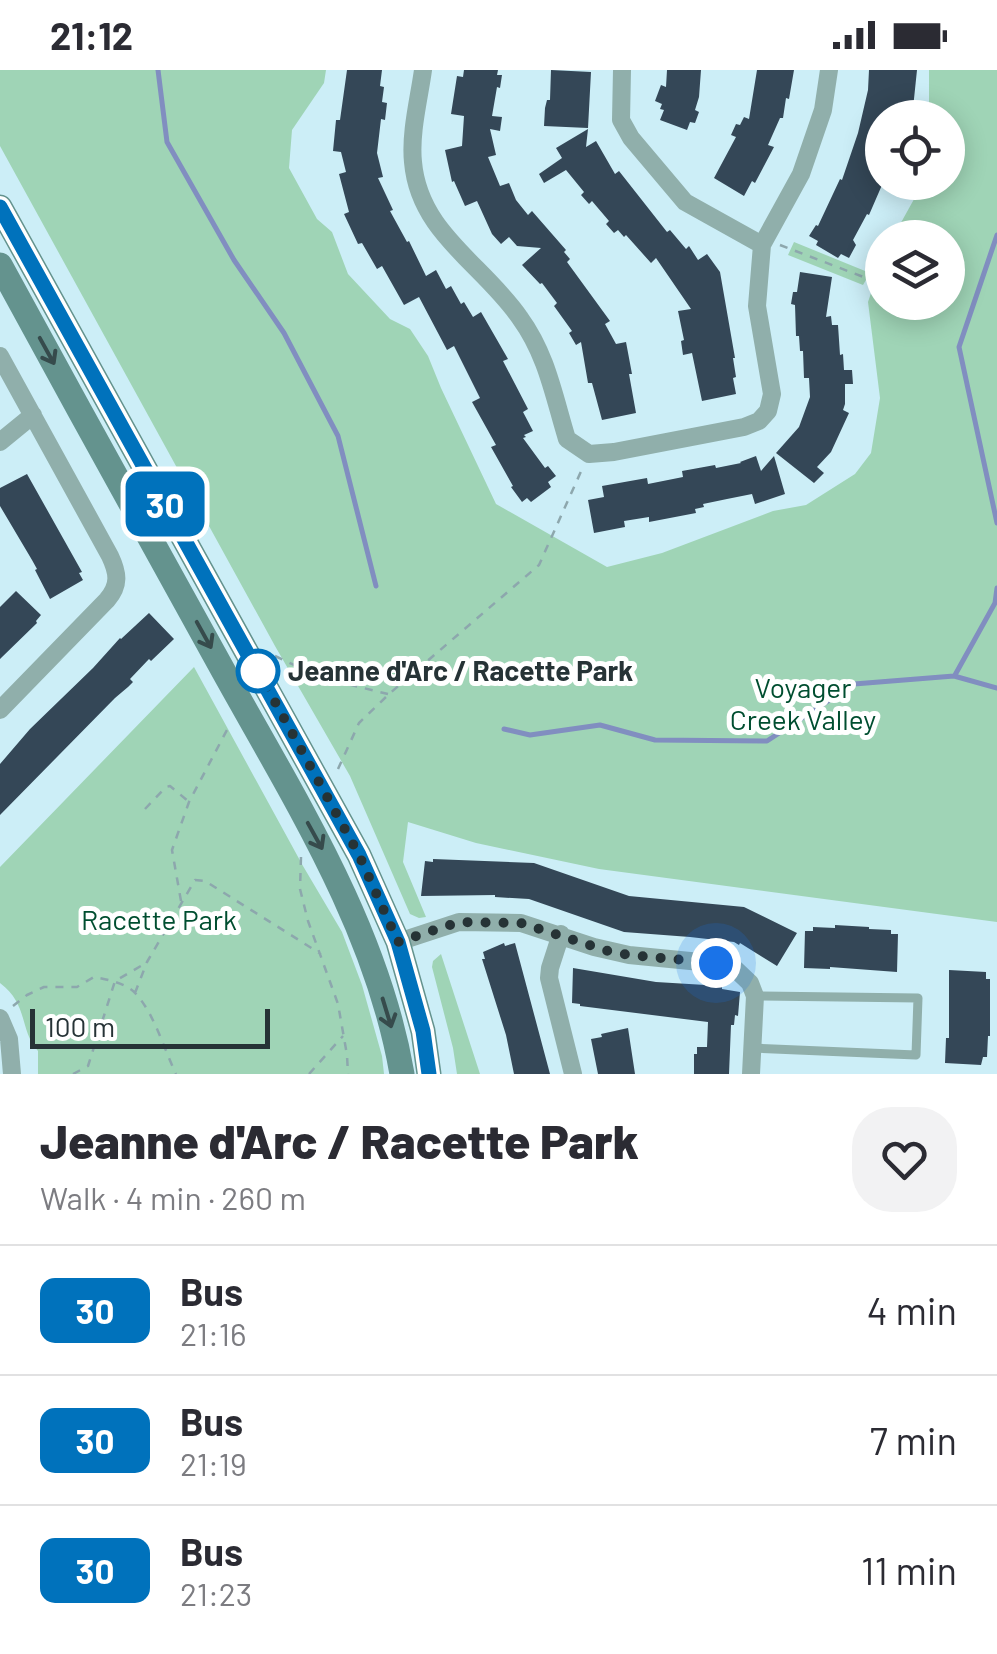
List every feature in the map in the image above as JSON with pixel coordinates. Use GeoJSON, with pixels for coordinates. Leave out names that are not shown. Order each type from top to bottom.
{"type":"FeatureCollection","features":[{"type":"Feature","properties":{"kind":"main road"},"geometry":{"type":"LineString","coordinates":[[0,207],[359,855],[398,942],[423,1031],[429,1074]]}},
{"type":"Feature","properties":{"kind":"main road"},"geometry":{"type":"LineString","coordinates":[[0,265],[323,850],[370,954],[402,1074]]}},
{"type":"Feature","properties":{"kind":"main road"},"geometry":{"type":"LineString","coordinates":[[370,954],[398,942]]}},
{"type":"Feature","properties":{"kind":"street"},"geometry":{"type":"LineString","coordinates":[[423,70],[412,158],[416,186],[429,216],[501,292],[535,340],[567,440],[589,454],[744,427],[759,422],[768,411],[772,394],[757,306],[763,242],[802,174],[823,110],[829,70]]}},
{"type":"Feature","properties":{"kind":"street"},"geometry":{"type":"LineString","coordinates":[[622,70],[621,120],[631,138],[686,202],[763,242]]}},
{"type":"Feature","properties":{"kind":"street"},"geometry":{"type":"LineString","coordinates":[[0,356],[110,556],[117,584],[107,600],[0,710]]}},
{"type":"Feature","properties":{"kind":"street"},"geometry":{"type":"LineString","coordinates":[[0,442],[33,415]]}},
{"type":"Feature","properties":{"kind":"street"},"geometry":{"type":"LineString","coordinates":[[398,942],[459,922],[521,923],[608,951],[730,965],[750,984],[755,996],[752,1074]]}},
{"type":"Feature","properties":{"kind":"street"},"geometry":{"type":"LineString","coordinates":[[561,934],[549,978],[572,1074]]}},
{"type":"Feature","properties":{"kind":"street"},"geometry":{"type":"LineString","coordinates":[[5,1013],[12,1074]]}},
{"type":"Feature","properties":{"kind":"lane"},"geometry":{"type":"LineString","coordinates":[[753,1048],[916,1055],[918,1017],[918,998],[755,996]]}},
{"type":"Feature","properties":{"kind":"path"},"geometry":{"type":"LineString","coordinates":[[763,242],[865,278]]}},
{"type":"Feature","properties":{"kind":"path"},"geometry":{"type":"LineString","coordinates":[[337,770],[359,723],[538,565],[589,454]]}},
{"type":"Feature","properties":{"kind":"path"},"geometry":{"type":"LineString","coordinates":[[275,656],[322,678],[389,694]]}},
{"type":"Feature","properties":{"kind":"path"},"geometry":{"type":"LineString","coordinates":[[181,902],[172,850],[189,802],[228,728]]}},
{"type":"Feature","properties":{"kind":"path"},"geometry":{"type":"LineString","coordinates":[[145,809],[170,786],[189,802]]}},
{"type":"Feature","properties":{"kind":"path"},"geometry":{"type":"LineString","coordinates":[[301,855],[300,889],[338,1004],[348,1074]]}},
{"type":"Feature","properties":{"kind":"path"},"geometry":{"type":"LineString","coordinates":[[136,993],[147,962],[195,880],[205,880],[321,954]]}},
{"type":"Feature","properties":{"kind":"path"},"geometry":{"type":"LineString","coordinates":[[92,1074],[88,1066],[115,981],[147,962]]}},
{"type":"Feature","properties":{"kind":"path"},"geometry":{"type":"LineString","coordinates":[[5,1013],[44,987],[77,987],[94,976],[115,981],[136,993],[176,1074]]}},
{"type":"Feature","properties":{"kind":"path"},"geometry":{"type":"LineString","coordinates":[[309,1074],[344,1035]]}},
{"type":"Feature","properties":{"kind":"path"},"geometry":{"type":"LineString","coordinates":[[73,1074],[88,1066]]}},
{"type":"Feature","properties":{"kind":"green space","name":"Voyager Creek Valley"},"geometry":{"type":"Polygon","coordinates":[[[0,70],[326,70],[324,83],[292,130],[289,168],[317,219],[332,232],[348,274],[390,319],[410,329],[428,356],[496,504],[607,567],[662,553],[773,511],[806,505],[855,474],[871,453],[880,398],[870,320],[965,320],[965,220],[902,220],[914,200],[965,200],[965,100],[929,100],[929,70],[997,70],[997,922],[599,869],[476,843],[408,822],[403,862],[426,917],[410,914],[350,776],[0,146],[0,70]]]}},
{"type":"Feature","properties":{"kind":"green space"},"geometry":{"type":"Polygon","coordinates":[[[794,242],[865,271],[865,282],[863,285],[788,255],[794,242]]]}},
{"type":"Feature","properties":{"kind":"green space","name":"Racette Park"},"geometry":{"type":"Polygon","coordinates":[[[194,667],[342,932],[362,985],[384,1074],[38,1074],[38,1051],[15,1000],[0,983],[0,867],[194,667]]]}},
{"type":"Feature","properties":{"kind":"green space"},"geometry":{"type":"Polygon","coordinates":[[[441,954],[480,1074],[457,1074],[432,967],[441,954]]]}},
{"type":"Feature","properties":{"kind":"building"},"geometry":{"type":"Polygon","coordinates":[[[347,70],[382,70],[382,102],[387,103],[377,153],[383,177],[378,178],[407,242],[426,276],[436,270],[446,289],[451,286],[473,317],[481,312],[508,359],[503,361],[528,409],[523,412],[533,431],[523,438],[545,468],[548,466],[556,476],[548,482],[551,487],[531,502],[527,498],[522,502],[511,487],[491,447],[496,445],[472,402],[480,398],[454,346],[447,350],[419,297],[404,305],[382,266],[377,269],[362,243],[358,244],[344,214],[349,212],[339,174],[346,172],[341,152],[333,151],[347,70]]]}},
{"type":"Feature","properties":{"kind":"building"},"geometry":{"type":"Polygon","coordinates":[[[464,70],[498,70],[497,75],[502,75],[492,116],[502,117],[500,131],[490,129],[496,155],[488,157],[500,186],[509,183],[528,215],[532,211],[566,250],[570,259],[567,262],[610,321],[605,324],[616,344],[626,342],[636,413],[602,420],[592,383],[588,383],[581,342],[576,345],[569,333],[572,331],[554,306],[557,303],[522,265],[541,248],[517,246],[509,237],[501,244],[477,201],[465,206],[452,182],[445,150],[462,146],[464,116],[451,114],[457,76],[463,77],[464,70]]]}},
{"type":"Feature","properties":{"kind":"building"},"geometry":{"type":"Polygon","coordinates":[[[551,70],[591,72],[588,128],[544,126],[551,70]]]}},
{"type":"Feature","properties":{"kind":"building"},"geometry":{"type":"Polygon","coordinates":[[[667,70],[701,70],[695,110],[699,112],[687,130],[660,120],[664,110],[655,101],[661,85],[666,87],[667,70]]]}},
{"type":"Feature","properties":{"kind":"building"},"geometry":{"type":"Polygon","coordinates":[[[757,70],[794,70],[783,118],[768,145],[774,147],[744,196],[714,178],[736,137],[731,135],[736,124],[740,125],[744,117],[749,119],[757,70]]]}},
{"type":"Feature","properties":{"kind":"building"},"geometry":{"type":"Polygon","coordinates":[[[869,70],[917,70],[914,100],[866,100],[869,70]]]}},
{"type":"Feature","properties":{"kind":"building"},"geometry":{"type":"Polygon","coordinates":[[[865,103],[865,200],[876,200],[853,240],[856,245],[849,258],[841,254],[838,258],[809,236],[842,180],[865,103]]]}},
{"type":"Feature","properties":{"kind":"building"},"geometry":{"type":"Polygon","coordinates":[[[588,129],[586,147],[596,141],[615,174],[619,171],[667,232],[670,230],[686,249],[689,246],[698,260],[707,254],[720,272],[735,358],[736,394],[702,401],[692,353],[683,355],[681,341],[684,340],[678,311],[691,309],[656,258],[651,263],[626,235],[618,230],[614,233],[606,224],[609,221],[592,201],[589,204],[581,195],[584,192],[566,170],[544,183],[539,174],[562,158],[556,148],[588,129]]]}},
{"type":"Feature","properties":{"kind":"building"},"geometry":{"type":"Polygon","coordinates":[[[800,272],[832,277],[826,317],[831,316],[832,325],[838,325],[840,355],[843,354],[844,370],[852,370],[853,384],[845,384],[843,410],[849,413],[831,452],[817,467],[824,473],[814,483],[776,453],[799,427],[810,397],[809,378],[804,378],[803,351],[796,336],[795,305],[791,304],[800,272]]]}},
{"type":"Feature","properties":{"kind":"building"},"geometry":{"type":"Polygon","coordinates":[[[756,456],[761,471],[774,456],[785,494],[755,504],[752,494],[727,499],[703,504],[704,507],[695,509],[696,513],[649,522],[649,517],[624,521],[625,527],[594,533],[588,500],[604,497],[602,486],[647,478],[648,484],[683,477],[682,471],[741,463],[756,456]]]}},
{"type":"Feature","properties":{"kind":"building"},"geometry":{"type":"Polygon","coordinates":[[[27,474],[82,572],[79,573],[83,580],[50,599],[0,506],[0,488],[27,474]]]}},
{"type":"Feature","properties":{"kind":"building"},"geometry":{"type":"Polygon","coordinates":[[[16,591],[41,615],[0,659],[0,607],[16,591]]]}},
{"type":"Feature","properties":{"kind":"building"},"geometry":{"type":"Polygon","coordinates":[[[149,613],[174,639],[149,659],[130,679],[133,682],[0,815],[0,764],[30,729],[149,613]]]}},
{"type":"Feature","properties":{"kind":"building"},"geometry":{"type":"Polygon","coordinates":[[[425,861],[534,863],[629,896],[744,907],[797,933],[777,966],[740,943],[624,932],[529,899],[495,895],[421,896],[425,861]]]}},
{"type":"Feature","properties":{"kind":"building"},"geometry":{"type":"Polygon","coordinates":[[[835,925],[898,934],[897,972],[804,968],[805,931],[835,925]]]}},
{"type":"Feature","properties":{"kind":"building"},"geometry":{"type":"Polygon","coordinates":[[[515,943],[550,1074],[514,1074],[482,959],[483,952],[515,943]]]}},
{"type":"Feature","properties":{"kind":"building"},"geometry":{"type":"Polygon","coordinates":[[[573,968],[656,982],[722,986],[740,992],[738,1016],[731,1025],[729,1074],[694,1074],[697,1047],[707,1047],[708,1022],[572,1003],[573,968]]]}},
{"type":"Feature","properties":{"kind":"building"},"geometry":{"type":"Polygon","coordinates":[[[949,970],[986,972],[986,979],[990,979],[990,1036],[987,1057],[983,1057],[981,1065],[945,1063],[949,970]]]}},
{"type":"Feature","properties":{"kind":"building"},"geometry":{"type":"Polygon","coordinates":[[[628,1028],[635,1074],[598,1074],[591,1039],[628,1028]]]}},
{"type":"Feature","properties":{"kind":"waterway"},"geometry":{"type":"LineString","coordinates":[[158,70],[167,142],[234,260],[284,333],[338,436],[376,586]]}},
{"type":"Feature","properties":{"kind":"waterway"},"geometry":{"type":"LineString","coordinates":[[997,235],[959,347],[997,523]]}},
{"type":"Feature","properties":{"kind":"waterway"},"geometry":{"type":"LineString","coordinates":[[955,675],[995,603],[997,588]]}},
{"type":"Feature","properties":{"kind":"waterway"},"geometry":{"type":"LineString","coordinates":[[504,729],[530,735],[600,725],[655,740],[767,741],[854,684],[954,676],[997,688]]}},
{"type":"Feature","properties":{"kind":"bus line","name":"30"},"geometry":{"type":"LineString","coordinates":[[0,207],[359,855],[398,942],[423,1031],[429,1074]]}},
{"type":"Feature","properties":{"kind":"place","name":"Jeanne d'Arc / Racette Park"},"geometry":{"type":"Point","coordinates":[258,671]}},
{"type":"Feature","properties":{"kind":"route"},"geometry":{"type":"LineString","coordinates":[[258,671],[359,855],[398,942],[459,922],[521,923],[608,951],[716,963]]}}]}
